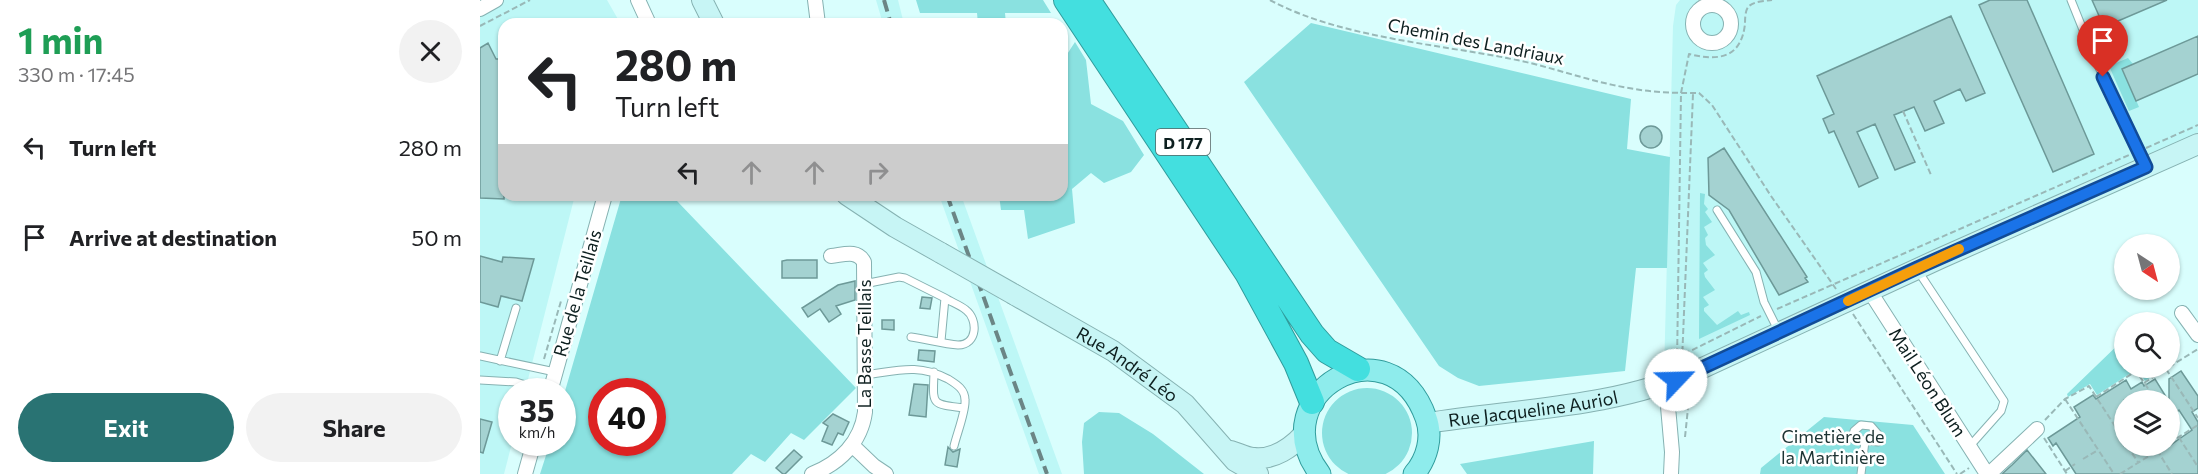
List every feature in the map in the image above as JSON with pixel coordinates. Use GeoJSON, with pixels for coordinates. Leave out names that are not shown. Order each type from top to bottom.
{"type":"FeatureCollection","features":[{"type":"Feature","properties":{"kind":"highway","name":"D 177"},"geometry":{"type":"LineString","coordinates":[[1066,0],[1247,273],[1296,363],[1312,402]]}},
{"type":"Feature","properties":{"kind":"highway","name":"D 177"},"geometry":{"type":"LineString","coordinates":[[1088,0],[1312,334],[1327,351],[1358,369]]}},
{"type":"Feature","properties":{"kind":"main road"},"geometry":{"type":"LineString","coordinates":[[1320,474],[1309,457],[1304,434],[1308,411],[1312,402],[1332,381],[1358,369],[1371,369],[1392,375],[1410,387],[1421,404],[1428,423],[1427,450],[1419,472]]}},
{"type":"Feature","properties":{"kind":"street"},"geometry":{"type":"LineString","coordinates":[[480,9],[496,0]]}},
{"type":"Feature","properties":{"kind":"street"},"geometry":{"type":"LineString","coordinates":[[638,0],[646,18]]}},
{"type":"Feature","properties":{"kind":"street"},"geometry":{"type":"LineString","coordinates":[[702,0],[711,18]]}},
{"type":"Feature","properties":{"kind":"street"},"geometry":{"type":"LineString","coordinates":[[815,0],[817,18]]}},
{"type":"Feature","properties":{"kind":"street"},"geometry":{"type":"LineString","coordinates":[[1725,9],[1737,0]]}},
{"type":"Feature","properties":{"kind":"street"},"geometry":{"type":"LineString","coordinates":[[1702,3],[1725,9],[1730,17],[1731,30],[1724,40],[1709,44],[1699,39],[1693,27],[1694,18],[1702,3]]}},
{"type":"Feature","properties":{"kind":"street","name":"Rue Jacqueline Auriol"},"geometry":{"type":"LineString","coordinates":[[1428,423],[1615,397],[1666,384],[1682,370],[1779,332],[1869,291],[2142,159],[2198,144]]}},
{"type":"Feature","properties":{"kind":"street","name":"Rue de la Teillais"},"geometry":{"type":"LineString","coordinates":[[553,378],[603,201]]}},
{"type":"Feature","properties":{"kind":"street","name":"Rue André Léo"},"geometry":{"type":"LineString","coordinates":[[856,201],[886,221],[1113,351],[1185,404],[1235,461],[1258,474]]}},
{"type":"Feature","properties":{"kind":"street","name":"La Basse Teillais"},"geometry":{"type":"LineString","coordinates":[[812,474],[840,458],[852,445],[864,422],[864,262],[859,255],[831,256]]}},
{"type":"Feature","properties":{"kind":"street","name":"Mail Léon Blum"},"geometry":{"type":"LineString","coordinates":[[1869,291],[1988,474]]}},
{"type":"Feature","properties":{"kind":"street"},"geometry":{"type":"LineString","coordinates":[[2182,313],[2198,335]]}},
{"type":"Feature","properties":{"kind":"street"},"geometry":{"type":"LineString","coordinates":[[1666,384],[1672,452],[1671,474]]}},
{"type":"Feature","properties":{"kind":"street"},"geometry":{"type":"LineString","coordinates":[[1988,474],[2037,429]]}},
{"type":"Feature","properties":{"kind":"street"},"geometry":{"type":"LineString","coordinates":[[1227,450],[1253,459],[1263,457],[1285,451],[1304,434]]}},
{"type":"Feature","properties":{"kind":"street"},"geometry":{"type":"LineString","coordinates":[[852,445],[886,474]]}},
{"type":"Feature","properties":{"kind":"street"},"geometry":{"type":"LineString","coordinates":[[525,474],[530,456]]}},
{"type":"Feature","properties":{"kind":"lane"},"geometry":{"type":"LineString","coordinates":[[2071,0],[2094,57],[2142,159]]}},
{"type":"Feature","properties":{"kind":"lane"},"geometry":{"type":"LineString","coordinates":[[1717,210],[1756,272],[1769,312],[1779,332]]}},
{"type":"Feature","properties":{"kind":"lane"},"geometry":{"type":"LineString","coordinates":[[1917,268],[2004,401],[2001,411],[1969,447]]}},
{"type":"Feature","properties":{"kind":"lane"},"geometry":{"type":"LineString","coordinates":[[864,284],[900,277],[906,278],[966,310],[971,316],[975,334],[967,343],[959,345],[910,337]]}},
{"type":"Feature","properties":{"kind":"lane"},"geometry":{"type":"LineString","coordinates":[[941,341],[945,298]]}},
{"type":"Feature","properties":{"kind":"lane"},"geometry":{"type":"LineString","coordinates":[[501,361],[516,308]]}},
{"type":"Feature","properties":{"kind":"lane"},"geometry":{"type":"LineString","coordinates":[[480,356],[555,372]]}},
{"type":"Feature","properties":{"kind":"lane"},"geometry":{"type":"LineString","coordinates":[[865,375],[906,368],[934,372],[958,384],[966,400],[954,446]]}},
{"type":"Feature","properties":{"kind":"lane"},"geometry":{"type":"LineString","coordinates":[[934,372],[933,398],[936,403],[964,408]]}},
{"type":"Feature","properties":{"kind":"lane"},"geometry":{"type":"LineString","coordinates":[[480,380],[498,381]]}},
{"type":"Feature","properties":{"kind":"lane"},"geometry":{"type":"LineString","coordinates":[[1826,435],[1852,439],[1865,441],[1878,442],[1878,434],[1872,426],[1861,425],[1854,431],[1852,439]]}},
{"type":"Feature","properties":{"kind":"lane"},"geometry":{"type":"LineString","coordinates":[[1861,474],[1865,441]]}},
{"type":"Feature","properties":{"kind":"path"},"geometry":{"type":"LineString","coordinates":[[480,26],[530,0]]}},
{"type":"Feature","properties":{"kind":"path","name":"Chemin des Landriaux"},"geometry":{"type":"LineString","coordinates":[[1270,0],[1308,17],[1366,32],[1438,47],[1511,58],[1635,89],[1693,93]]}},
{"type":"Feature","properties":{"kind":"path"},"geometry":{"type":"LineString","coordinates":[[1684,443],[1690,390],[1676,357],[1681,93],[1689,54],[1711,58],[1728,55],[1736,49],[1742,38],[1747,9],[1750,5],[1772,0]]}},
{"type":"Feature","properties":{"kind":"path"},"geometry":{"type":"LineString","coordinates":[[1682,370],[1693,93],[1699,93],[1712,105],[1771,196],[1839,292]]}},
{"type":"Feature","properties":{"kind":"path"},"geometry":{"type":"LineString","coordinates":[[1903,111],[1932,175]]}},
{"type":"Feature","properties":{"kind":"path"},"geometry":{"type":"LineString","coordinates":[[1676,357],[1769,312],[2142,159],[2198,125]]}},
{"type":"Feature","properties":{"kind":"path"},"geometry":{"type":"LineString","coordinates":[[1850,309],[1958,474]]}},
{"type":"Feature","properties":{"kind":"path"},"geometry":{"type":"LineString","coordinates":[[2180,361],[2198,350]]}},
{"type":"Feature","properties":{"kind":"path"},"geometry":{"type":"LineString","coordinates":[[2096,397],[2136,371],[2149,390]]}},
{"type":"Feature","properties":{"kind":"path"},"geometry":{"type":"LineString","coordinates":[[2144,383],[2152,378]]}},
{"type":"Feature","properties":{"kind":"path"},"geometry":{"type":"LineString","coordinates":[[2174,378],[2198,418]]}},
{"type":"Feature","properties":{"kind":"path"},"geometry":{"type":"LineString","coordinates":[[2076,464],[2066,473],[2037,429],[2065,399],[2089,386],[2114,425]]}},
{"type":"Feature","properties":{"kind":"path"},"geometry":{"type":"LineString","coordinates":[[2065,399],[2114,474]]}},
{"type":"Feature","properties":{"kind":"path"},"geometry":{"type":"LineString","coordinates":[[2180,436],[2198,425]]}},
{"type":"Feature","properties":{"kind":"path"},"geometry":{"type":"LineString","coordinates":[[2180,439],[2198,467]]}},
{"type":"Feature","properties":{"kind":"path"},"geometry":{"type":"LineString","coordinates":[[2083,459],[2098,450]]}},
{"type":"Feature","properties":{"kind":"path"},"geometry":{"type":"LineString","coordinates":[[2134,456],[2138,462]]}},
{"type":"Feature","properties":{"kind":"path"},"geometry":{"type":"LineString","coordinates":[[2120,474],[2147,456]]}},
{"type":"Feature","properties":{"kind":"path"},"geometry":{"type":"LineString","coordinates":[[2162,456],[2172,474]]}},
{"type":"Feature","properties":{"kind":"shaded area"},"geometry":{"type":"Polygon","coordinates":[[[480,0],[607,0],[617,18],[498,18],[498,201],[573,201],[528,378],[498,378],[498,456],[509,456],[504,474],[480,474],[480,0]]]}},
{"type":"Feature","properties":{"kind":"shaded area"},"geometry":{"type":"Polygon","coordinates":[[[876,0],[898,0],[902,18],[881,18],[876,0]]]}},
{"type":"Feature","properties":{"kind":"shaded area"},"geometry":{"type":"Polygon","coordinates":[[[1680,0],[2198,0],[2198,133],[1664,374],[1673,26],[1676,5],[1680,0]]]}},
{"type":"Feature","properties":{"kind":"shaded area"},"geometry":{"type":"Polygon","coordinates":[[[941,201],[963,201],[1062,474],[1039,474],[941,201]]]}},
{"type":"Feature","properties":{"kind":"green space"},"geometry":{"type":"Polygon","coordinates":[[[916,0],[1043,0],[1051,13],[1005,13],[1005,18],[977,18],[977,13],[920,13],[916,0]]]}},
{"type":"Feature","properties":{"kind":"green space"},"geometry":{"type":"Polygon","coordinates":[[[1311,23],[1631,99],[1627,149],[1670,157],[1667,268],[1636,268],[1625,371],[1479,386],[1458,378],[1439,366],[1244,82],[1311,23]]]}},
{"type":"Feature","properties":{"kind":"green space"},"geometry":{"type":"Polygon","coordinates":[[[1075,42],[1086,60],[1091,104],[1123,121],[1144,155],[1131,172],[1104,183],[1091,173],[1072,189],[1075,223],[1028,239],[1024,210],[1001,210],[1000,201],[1068,201],[1068,53],[1075,42]]]}},
{"type":"Feature","properties":{"kind":"green space"},"geometry":{"type":"Polygon","coordinates":[[[2128,58],[2133,64],[2123,69],[2139,107],[2129,111],[2109,66],[2128,58]]]}},
{"type":"Feature","properties":{"kind":"green space"},"geometry":{"type":"Polygon","coordinates":[[[1700,193],[1705,194],[1704,204],[1708,209],[1705,212],[1712,222],[1704,227],[1708,235],[1705,238],[1706,245],[1715,255],[1703,263],[1708,270],[1704,273],[1705,277],[1715,290],[1703,297],[1709,305],[1704,308],[1704,311],[1717,325],[1738,311],[1741,315],[1749,312],[1750,315],[1699,339],[1700,193]]]}},
{"type":"Feature","properties":{"kind":"green space"},"geometry":{"type":"Polygon","coordinates":[[[620,201],[677,201],[856,388],[804,440],[791,433],[765,462],[751,454],[732,474],[540,474],[546,456],[576,456],[576,378],[569,378],[620,201]]]}},
{"type":"Feature","properties":{"kind":"green space"},"geometry":{"type":"Polygon","coordinates":[[[2114,349],[2114,378],[2123,378],[2097,395],[2090,384],[2068,397],[2067,394],[2114,349]]]}},
{"type":"Feature","properties":{"kind":"green space"},"geometry":{"type":"Polygon","coordinates":[[[1358,389],[1376,389],[1392,396],[1404,408],[1411,424],[1411,442],[1404,458],[1399,465],[1381,475],[1353,475],[1342,470],[1330,458],[1323,442],[1323,424],[1330,408],[1342,396],[1358,389]]]}},
{"type":"Feature","properties":{"kind":"green space"},"geometry":{"type":"Polygon","coordinates":[[[1099,412],[1119,413],[1153,434],[1204,474],[1084,474],[1082,442],[1084,423],[1099,412]]]}},
{"type":"Feature","properties":{"kind":"green space","name":"Cimetière de la Martinière"},"geometry":{"type":"Polygon","coordinates":[[[1824,417],[1913,425],[1945,474],[1760,474],[1761,468],[1824,417]]]}},
{"type":"Feature","properties":{"kind":"green space"},"geometry":{"type":"Polygon","coordinates":[[[1594,441],[1593,474],[1467,474],[1460,464],[1594,441]]]}},
{"type":"Feature","properties":{"kind":"building"},"geometry":{"type":"Polygon","coordinates":[[[1990,0],[2027,0],[2094,154],[2053,172],[1979,5],[1990,0]]]}},
{"type":"Feature","properties":{"kind":"building"},"geometry":{"type":"Polygon","coordinates":[[[2092,0],[2167,0],[2104,27],[2092,0]]]}},
{"type":"Feature","properties":{"kind":"building"},"geometry":{"type":"Polygon","coordinates":[[[1951,16],[1985,93],[1966,101],[1960,89],[1934,101],[1944,123],[1925,131],[1914,107],[1894,115],[1915,162],[1895,170],[1875,124],[1857,132],[1878,178],[1859,187],[1834,131],[1829,133],[1823,119],[1834,114],[1817,76],[1951,16]]]}},
{"type":"Feature","properties":{"kind":"building"},"geometry":{"type":"Polygon","coordinates":[[[2198,36],[2198,74],[2136,101],[2122,69],[2198,36]]]}},
{"type":"Feature","properties":{"kind":"building"},"geometry":{"type":"Polygon","coordinates":[[[488,43],[498,59],[498,199],[480,198],[480,48],[488,43]]]}},
{"type":"Feature","properties":{"kind":"building"},"geometry":{"type":"Polygon","coordinates":[[[1651,126],[1659,129],[1662,137],[1659,145],[1651,148],[1643,145],[1640,137],[1643,129],[1651,126]]]}},
{"type":"Feature","properties":{"kind":"building"},"geometry":{"type":"Polygon","coordinates":[[[1724,148],[1807,277],[1805,278],[1808,282],[1779,295],[1729,210],[1709,195],[1708,158],[1724,148]]]}},
{"type":"Feature","properties":{"kind":"building"},"geometry":{"type":"Polygon","coordinates":[[[480,256],[502,262],[503,257],[534,259],[522,301],[501,296],[498,307],[480,302],[480,256]]]}},
{"type":"Feature","properties":{"kind":"building"},"geometry":{"type":"Polygon","coordinates":[[[817,260],[817,278],[782,278],[782,261],[817,260]]]}},
{"type":"Feature","properties":{"kind":"building"},"geometry":{"type":"Polygon","coordinates":[[[855,281],[855,300],[836,306],[841,314],[829,322],[820,309],[808,317],[802,308],[838,285],[855,281]]]}},
{"type":"Feature","properties":{"kind":"building"},"geometry":{"type":"Polygon","coordinates":[[[922,297],[932,298],[930,309],[920,308],[922,297]]]}},
{"type":"Feature","properties":{"kind":"building"},"geometry":{"type":"Polygon","coordinates":[[[882,320],[894,320],[894,330],[882,329],[882,320]]]}},
{"type":"Feature","properties":{"kind":"building"},"geometry":{"type":"Polygon","coordinates":[[[919,350],[935,351],[934,362],[918,360],[919,350]]]}},
{"type":"Feature","properties":{"kind":"building"},"geometry":{"type":"Polygon","coordinates":[[[2180,372],[2198,396],[2198,408],[2192,412],[2198,422],[2198,474],[2076,474],[2056,443],[2053,446],[2048,438],[2080,417],[2074,407],[2093,395],[2096,399],[2126,380],[2131,389],[2142,382],[2144,386],[2155,379],[2162,390],[2114,390],[2114,456],[2180,456],[2180,438],[2192,430],[2180,412],[2180,390],[2169,390],[2169,379],[2180,378],[2180,372]]]}},
{"type":"Feature","properties":{"kind":"building"},"geometry":{"type":"Polygon","coordinates":[[[914,384],[928,385],[926,417],[909,415],[914,384]]]}},
{"type":"Feature","properties":{"kind":"building"},"geometry":{"type":"Polygon","coordinates":[[[833,414],[849,422],[843,435],[838,433],[832,445],[822,441],[828,426],[823,423],[833,414]]]}},
{"type":"Feature","properties":{"kind":"building"},"geometry":{"type":"Polygon","coordinates":[[[480,419],[492,422],[483,453],[480,452],[480,419]]]}},
{"type":"Feature","properties":{"kind":"building"},"geometry":{"type":"Polygon","coordinates":[[[948,447],[953,452],[960,449],[957,467],[945,465],[948,447]]]}},
{"type":"Feature","properties":{"kind":"building"},"geometry":{"type":"Polygon","coordinates":[[[794,450],[802,457],[783,474],[776,468],[794,450]]]}},
{"type":"Feature","properties":{"kind":"building"},"geometry":{"type":"Polygon","coordinates":[[[2027,450],[2046,474],[2002,474],[2012,465],[2027,450]]]}},
{"type":"Feature","properties":{"kind":"railway"},"geometry":{"type":"LineString","coordinates":[[884,0],[889,18]]}},
{"type":"Feature","properties":{"kind":"railway"},"geometry":{"type":"LineString","coordinates":[[949,201],[1047,474]]}},
{"type":"Feature","properties":{"kind":"slow traffic"},"geometry":{"type":"LineString","coordinates":[[1848,301],[1959,249]]}},
{"type":"Feature","properties":{"kind":"route"},"geometry":{"type":"LineString","coordinates":[[1676,380],[1917,268],[2146,167],[2103,77]]}}]}
